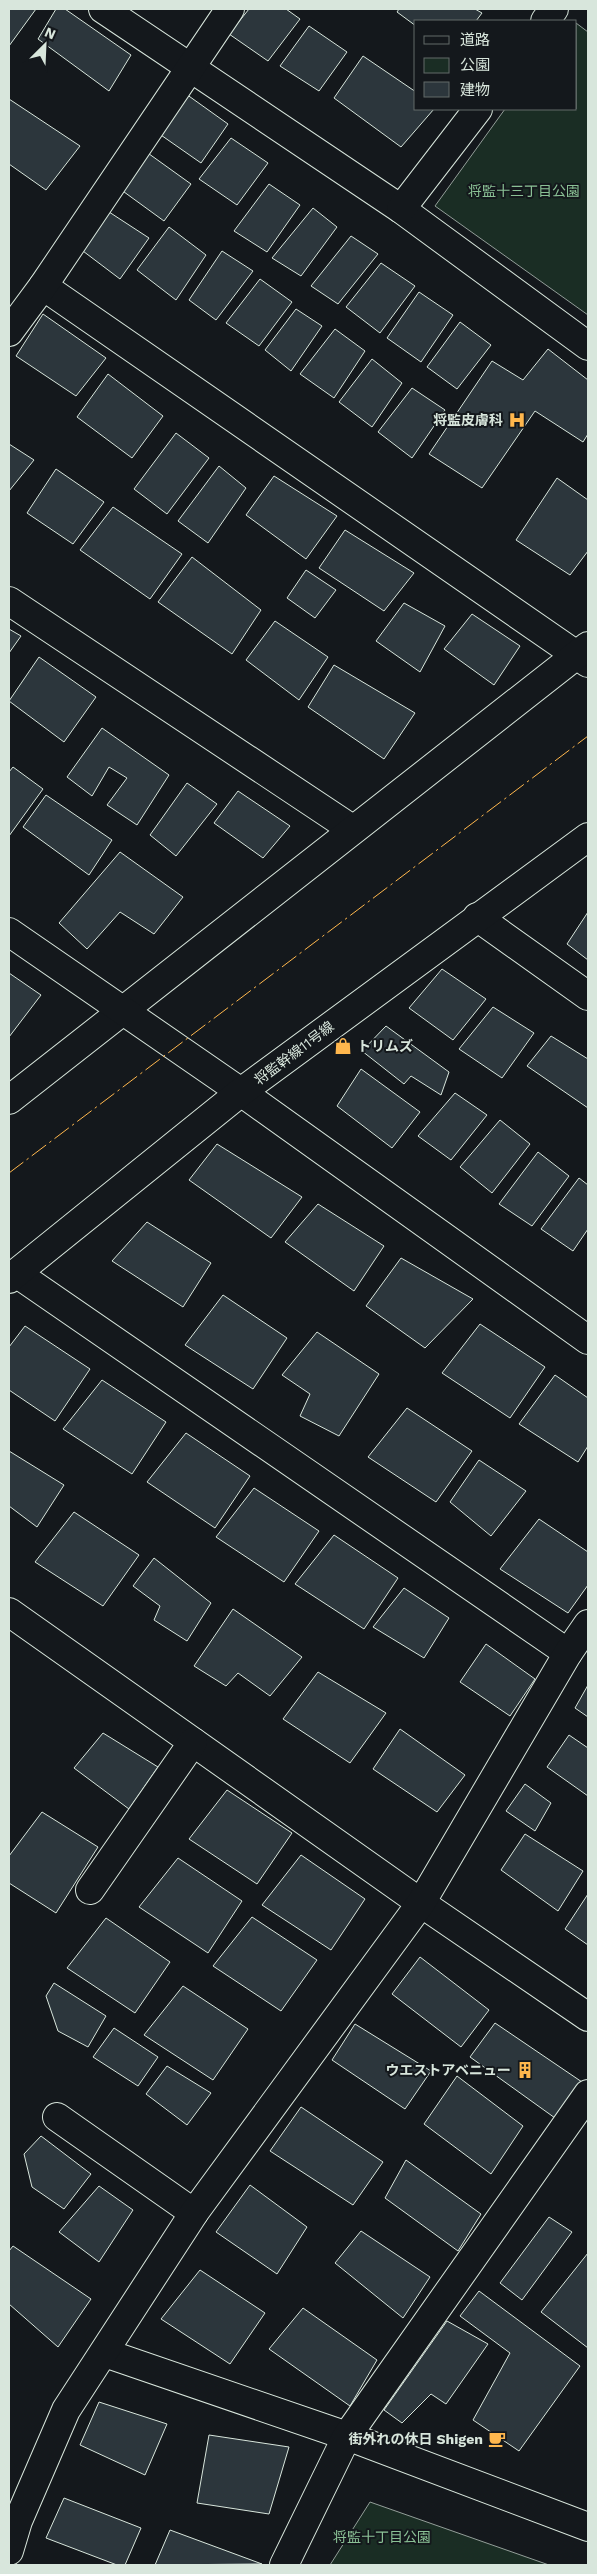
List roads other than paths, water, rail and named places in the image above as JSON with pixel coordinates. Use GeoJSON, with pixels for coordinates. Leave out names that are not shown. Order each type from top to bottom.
{"type":"FeatureCollection","features":[{"type":"Feature","properties":{"kind":"street"},"geometry":{"type":"LineString","coordinates":[[103,9],[401,209],[588,346]]}},
{"type":"Feature","properties":{"kind":"street"},"geometry":{"type":"LineString","coordinates":[[9,332],[43,286],[230,9]]}},
{"type":"Feature","properties":{"kind":"street"},"geometry":{"type":"LineString","coordinates":[[546,20],[554,9]]}},
{"type":"Feature","properties":{"kind":"street"},"geometry":{"type":"LineString","coordinates":[[401,209],[477,110]]}},
{"type":"Feature","properties":{"kind":"street"},"geometry":{"type":"LineString","coordinates":[[9,1100],[352,829],[584,655],[43,286]]}},
{"type":"Feature","properties":{"kind":"street"},"geometry":{"type":"LineString","coordinates":[[9,602],[352,829]]}},
{"type":"Feature","properties":{"kind":"street","name":"将監幹線11号線"},"geometry":{"type":"LineString","coordinates":[[12,1276],[241,1092],[588,837]]}},
{"type":"Feature","properties":{"kind":"street"},"geometry":{"type":"LineString","coordinates":[[477,917],[588,996]]}},
{"type":"Feature","properties":{"kind":"street"},"geometry":{"type":"LineString","coordinates":[[9,932],[241,1092],[588,1340]]}},
{"type":"Feature","properties":{"kind":"street"},"geometry":{"type":"LineString","coordinates":[[12,1276],[568,1653]]}},
{"type":"Feature","properties":{"kind":"street"},"geometry":{"type":"LineString","coordinates":[[9,1612],[421,1903],[588,2017]]}},
{"type":"Feature","properties":{"kind":"street"},"geometry":{"type":"LineString","coordinates":[[9,2551],[13,2520],[66,2410],[105,2353],[194,2213],[421,1903],[568,1653],[588,1624]]}},
{"type":"Feature","properties":{"kind":"street"},"geometry":{"type":"LineString","coordinates":[[90,1890],[194,1742]]}},
{"type":"Feature","properties":{"kind":"street"},"geometry":{"type":"LineString","coordinates":[[284,2565],[346,2436],[588,2094]]}},
{"type":"Feature","properties":{"kind":"street"},"geometry":{"type":"LineString","coordinates":[[57,2117],[194,2213]]}},
{"type":"Feature","properties":{"kind":"street"},"geometry":{"type":"LineString","coordinates":[[105,2353],[346,2436],[588,2527]]}},
{"type":"Feature","properties":{"kind":"place","name":"将監皮膚科"},"geometry":{"type":"Point","coordinates":[517,420]}},
{"type":"Feature","properties":{"kind":"place","name":"トリムズ"},"geometry":{"type":"Point","coordinates":[343,1046]}},
{"type":"Feature","properties":{"kind":"place","name":"ウエストアベニュー"},"geometry":{"type":"Point","coordinates":[525,2070]}},
{"type":"Feature","properties":{"kind":"place","name":"街外れの休日 Shigen"},"geometry":{"type":"Point","coordinates":[497,2439]}},
{"type":"Feature","properties":{"kind":"park label","name":"将監十三丁目公園"},"geometry":{"type":"Point","coordinates":[524,191]}},
{"type":"Feature","properties":{"kind":"park label","name":"将監十丁目公園"},"geometry":{"type":"Point","coordinates":[382,2537]}}]}
